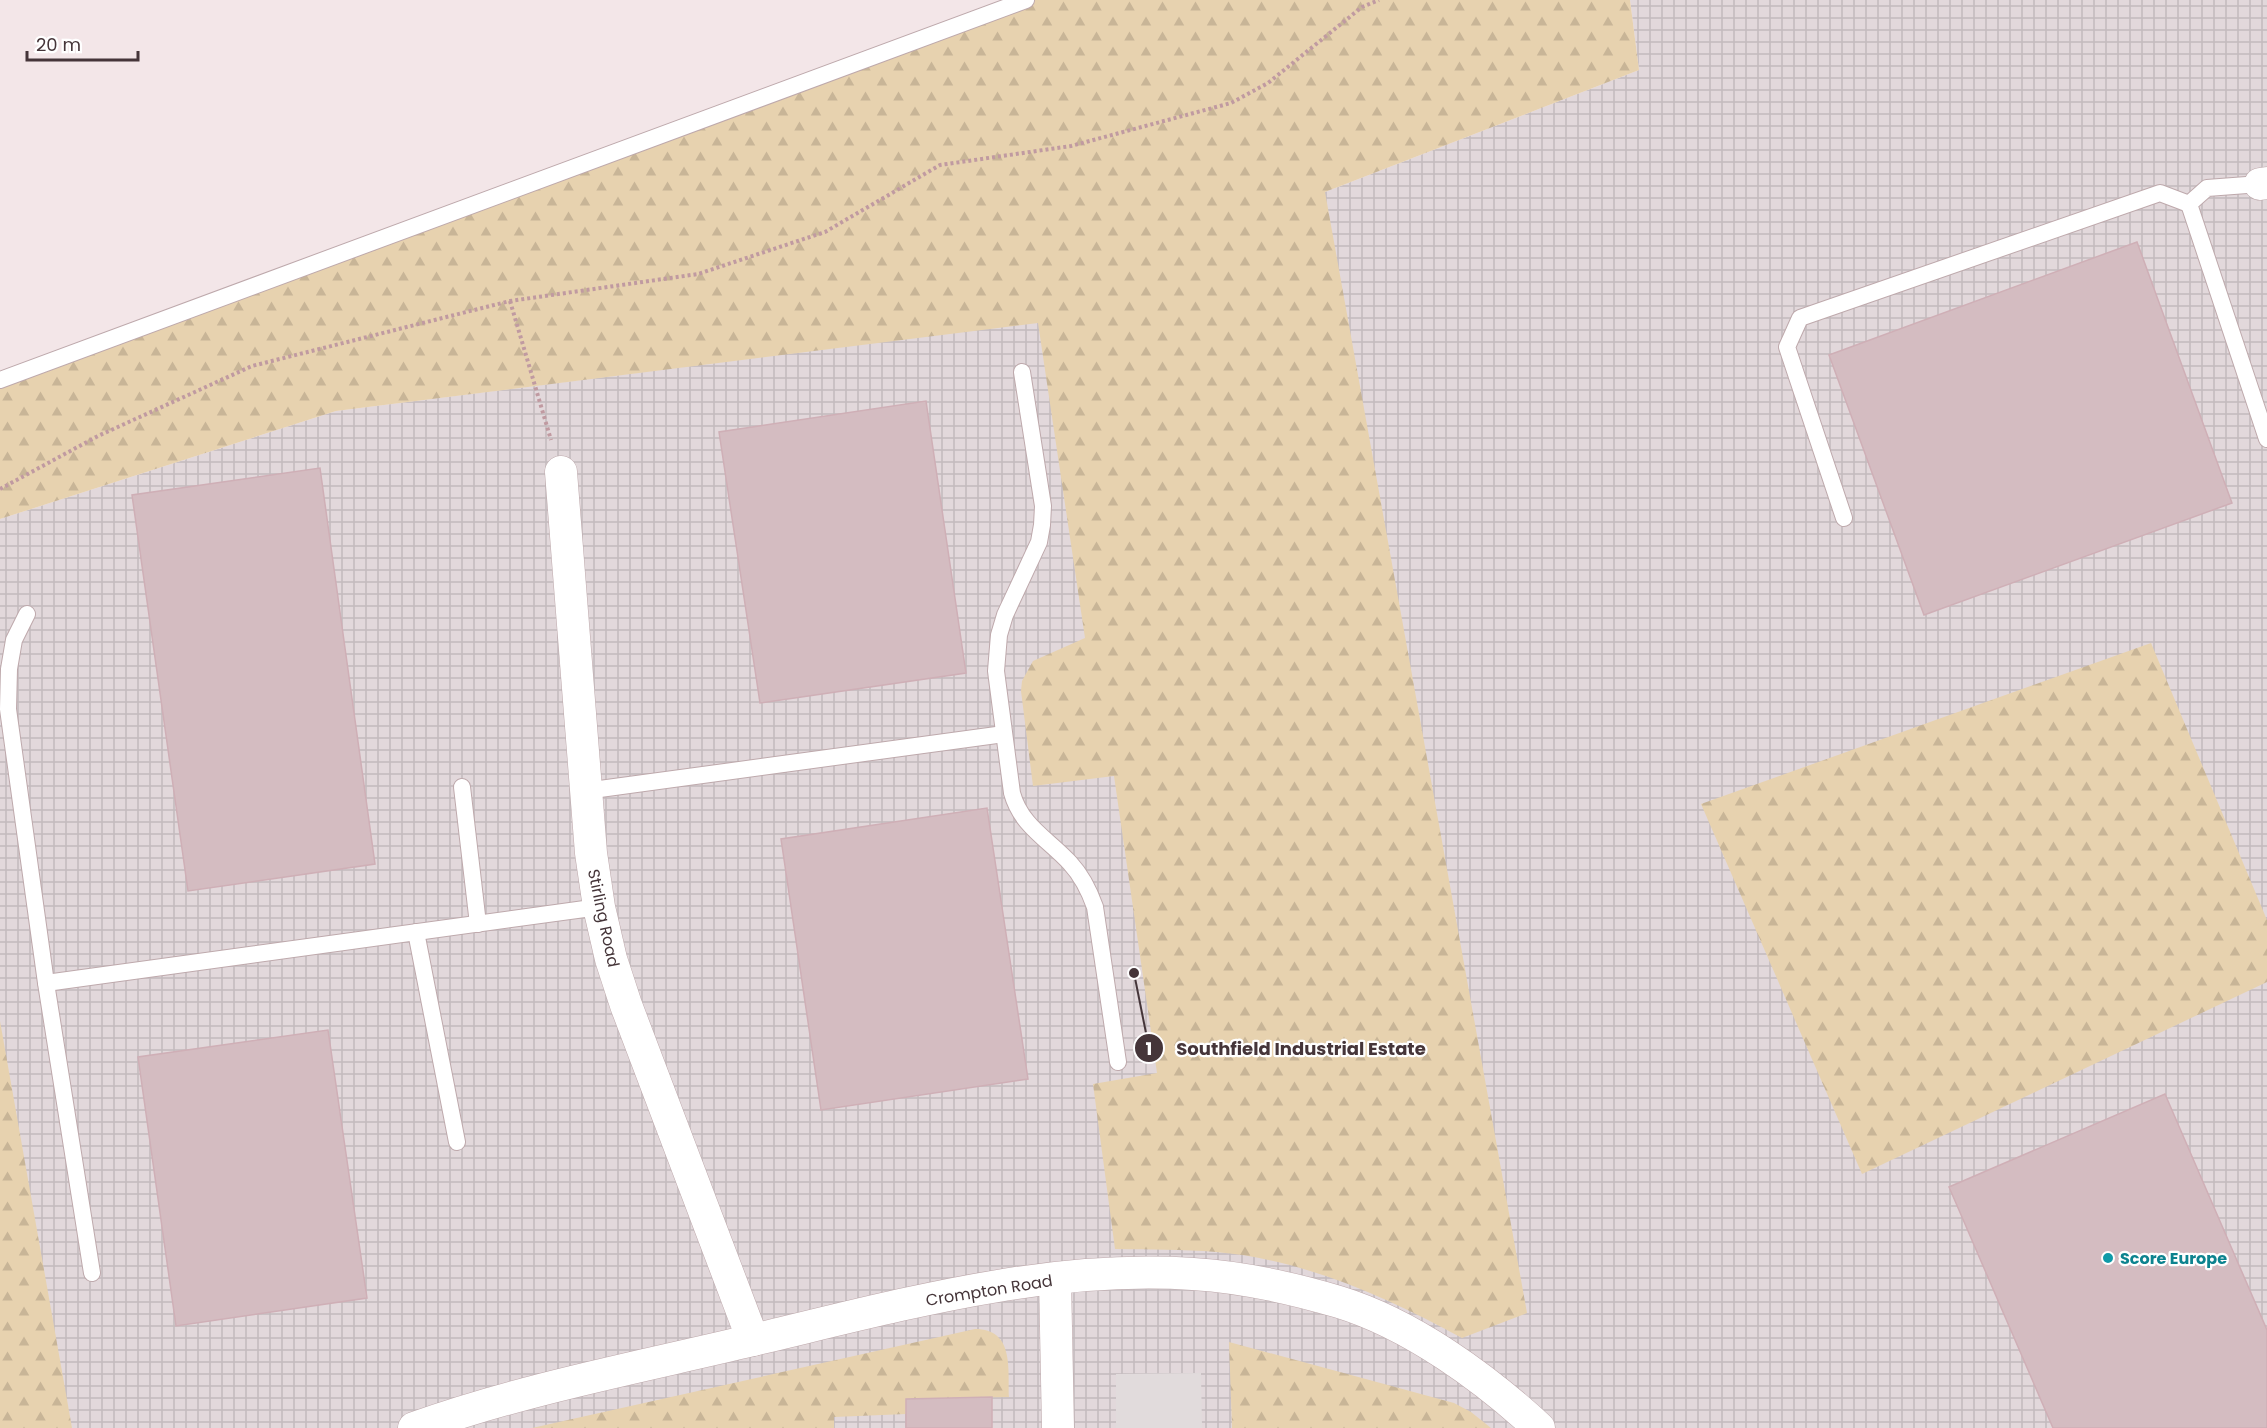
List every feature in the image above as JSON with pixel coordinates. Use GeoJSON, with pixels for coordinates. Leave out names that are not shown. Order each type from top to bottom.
{"type":"FeatureCollection","features":[{"type":"Feature","properties":{"kind":"street","name":"Stirling Road"},"geometry":{"type":"LineString","coordinates":[[561,472],[585,791],[599,907],[611,959],[626,1005],[753,1340]]}},
{"type":"Feature","properties":{"kind":"street","name":"Crompton Road"},"geometry":{"type":"LineString","coordinates":[[414,1428],[535,1391],[978,1289],[1055,1279],[1120,1274],[1193,1274],[1256,1282],[1341,1303],[1376,1317],[1425,1342],[1483,1379],[1539,1428]]}},
{"type":"Feature","properties":{"kind":"street"},"geometry":{"type":"LineString","coordinates":[[1055,1279],[1058,1428]]}},
{"type":"Feature","properties":{"kind":"lane"},"geometry":{"type":"LineString","coordinates":[[0,380],[1026,0]]}},
{"type":"Feature","properties":{"kind":"lane"},"geometry":{"type":"LineString","coordinates":[[2188,204],[2207,188],[2264,184]]}},
{"type":"Feature","properties":{"kind":"lane"},"geometry":{"type":"LineString","coordinates":[[1844,518],[1787,347],[1800,318],[2160,193],[2188,204],[2267,439]]}},
{"type":"Feature","properties":{"kind":"lane"},"geometry":{"type":"LineString","coordinates":[[1022,372],[1043,506],[1039,542],[1005,615],[999,635],[996,671],[1012,793],[1016,807],[1033,830],[1078,872],[1087,886],[1095,907],[1118,1062]]}},
{"type":"Feature","properties":{"kind":"lane"},"geometry":{"type":"LineString","coordinates":[[27,614],[14,640],[9,669],[8,709],[46,983],[92,1273]]}},
{"type":"Feature","properties":{"kind":"lane"},"geometry":{"type":"LineString","coordinates":[[585,791],[1004,734]]}},
{"type":"Feature","properties":{"kind":"lane"},"geometry":{"type":"LineString","coordinates":[[462,787],[478,924]]}},
{"type":"Feature","properties":{"kind":"lane"},"geometry":{"type":"LineString","coordinates":[[46,983],[599,907]]}},
{"type":"Feature","properties":{"kind":"lane"},"geometry":{"type":"LineString","coordinates":[[416,932],[457,1142]]}},
{"type":"Feature","properties":{"kind":"path"},"geometry":{"type":"LineString","coordinates":[[0,489],[98,436],[252,366],[510,301],[698,274],[825,232],[940,165],[1071,146],[1231,103],[1268,83],[1362,7],[1379,0]]}},
{"type":"Feature","properties":{"kind":"path"},"geometry":{"type":"LineString","coordinates":[[510,301],[561,472]]}},
{"type":"Feature","properties":{"kind":"shaded area"},"geometry":{"type":"Polygon","coordinates":[[[1630,0],[2267,0],[2267,1428],[0,1428],[0,519],[336,411],[1038,322],[1325,192],[1639,70],[1630,0]]]}},
{"type":"Feature","properties":{"kind":"shaded area"},"geometry":{"type":"Polygon","coordinates":[[[1201,1373],[1202,1428],[1116,1428],[1116,1374],[1201,1373]]]}},
{"type":"Feature","properties":{"kind":"green space"},"geometry":{"type":"Polygon","coordinates":[[[1026,0],[1630,0],[1639,70],[1325,192],[1527,1313],[1462,1338],[1404,1308],[1312,1271],[1248,1256],[1216,1252],[1115,1249],[1093,1084],[1157,1073],[1114,776],[1033,786],[1021,691],[1022,681],[1033,661],[1085,638],[1038,323],[336,411],[0,519],[0,380],[1026,0]]]}},
{"type":"Feature","properties":{"kind":"green space"},"geometry":{"type":"Polygon","coordinates":[[[2151,643],[2267,920],[2267,982],[1862,1174],[1701,804],[2151,643]]]}},
{"type":"Feature","properties":{"kind":"green space"},"geometry":{"type":"Polygon","coordinates":[[[0,1021],[72,1428],[0,1428],[0,1021]]]}},
{"type":"Feature","properties":{"kind":"green space"},"geometry":{"type":"Polygon","coordinates":[[[975,1329],[988,1331],[1003,1343],[1008,1363],[1009,1397],[906,1399],[906,1414],[834,1417],[834,1428],[532,1428],[975,1329]]]}},
{"type":"Feature","properties":{"kind":"green space"},"geometry":{"type":"Polygon","coordinates":[[[1229,1342],[1454,1403],[1471,1412],[1491,1428],[1232,1428],[1229,1342]]]}},
{"type":"Feature","properties":{"kind":"building"},"geometry":{"type":"Polygon","coordinates":[[[2137,242],[2232,503],[1924,615],[1829,355],[2137,242]]]}},
{"type":"Feature","properties":{"kind":"building"},"geometry":{"type":"Polygon","coordinates":[[[926,401],[966,673],[760,703],[719,432],[926,401]]]}},
{"type":"Feature","properties":{"kind":"building"},"geometry":{"type":"Polygon","coordinates":[[[320,468],[375,864],[188,891],[132,495],[320,468]]]}},
{"type":"Feature","properties":{"kind":"building"},"geometry":{"type":"Polygon","coordinates":[[[987,808],[1028,1079],[821,1110],[781,839],[987,808]]]}},
{"type":"Feature","properties":{"kind":"building"},"geometry":{"type":"Polygon","coordinates":[[[328,1030],[367,1298],[176,1326],[138,1057],[328,1030]]]}},
{"type":"Feature","properties":{"kind":"building","name":"Score Europe"},"geometry":{"type":"Polygon","coordinates":[[[2165,1094],[2267,1330],[2267,1428],[2053,1428],[1949,1187],[2165,1094]]]}},
{"type":"Feature","properties":{"kind":"building"},"geometry":{"type":"Polygon","coordinates":[[[992,1397],[992,1428],[906,1428],[906,1399],[992,1397]]]}},
{"type":"Feature","properties":{"kind":"place","name":"Southfield Industrial Estate"},"geometry":{"type":"Point","coordinates":[1134,973]}},
{"type":"Feature","properties":{"kind":"place","name":"Score Europe"},"geometry":{"type":"Point","coordinates":[2108,1258]}}]}
